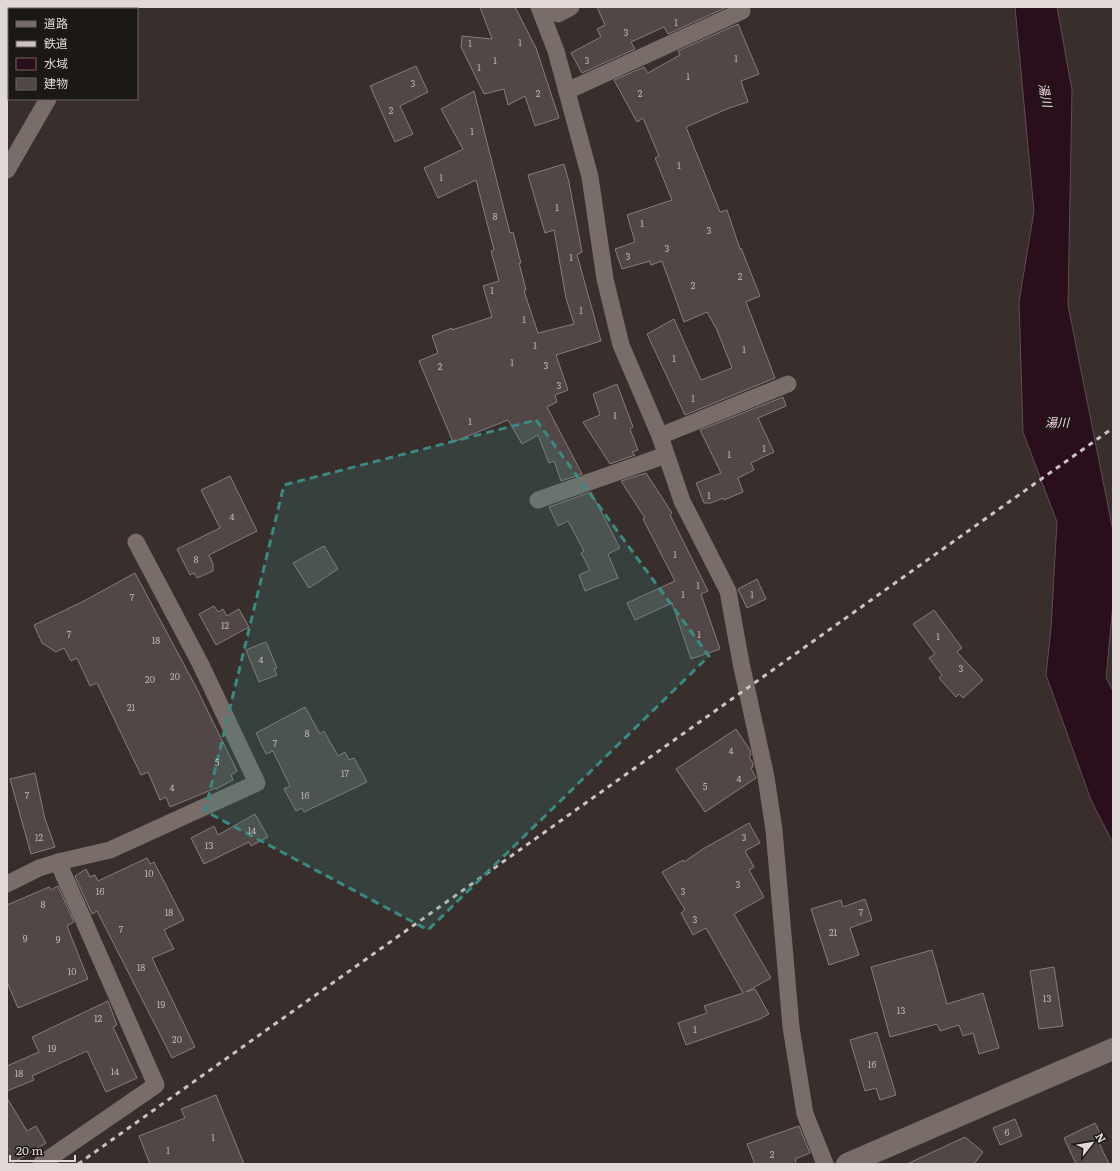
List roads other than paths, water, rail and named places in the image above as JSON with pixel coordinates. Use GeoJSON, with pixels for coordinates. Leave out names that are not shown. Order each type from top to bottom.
{"type":"FeatureCollection","features":[{"type":"Feature","properties":{"kind":"street"},"geometry":{"type":"LineString","coordinates":[[539,8],[558,14],[572,7]]}},
{"type":"Feature","properties":{"kind":"street"},"geometry":{"type":"LineString","coordinates":[[539,8],[556,51],[590,177],[605,279],[621,345],[660,436],[682,502],[728,591],[741,663],[766,777],[774,830],[791,1027],[805,1114],[825,1164]]}},
{"type":"Feature","properties":{"kind":"street"},"geometry":{"type":"LineString","coordinates":[[567,91],[742,11]]}},
{"type":"Feature","properties":{"kind":"street"},"geometry":{"type":"LineString","coordinates":[[7,170],[47,100]]}},
{"type":"Feature","properties":{"kind":"street"},"geometry":{"type":"LineString","coordinates":[[660,436],[788,384]]}},
{"type":"Feature","properties":{"kind":"street"},"geometry":{"type":"LineString","coordinates":[[538,500],[666,455]]}},
{"type":"Feature","properties":{"kind":"street"},"geometry":{"type":"LineString","coordinates":[[7,884],[39,868],[110,850],[257,783],[200,663],[136,542]]}},
{"type":"Feature","properties":{"kind":"street"},"geometry":{"type":"LineString","coordinates":[[41,1164],[156,1085],[58,862]]}},
{"type":"Feature","properties":{"kind":"street"},"geometry":{"type":"LineString","coordinates":[[846,1164],[1113,1049]]}},
{"type":"Feature","properties":{"kind":"water","name":"湯川"},"geometry":{"type":"Polygon","coordinates":[[[1015,7],[1057,7],[1072,90],[1068,305],[1113,531],[1113,604],[1106,678],[1113,691],[1113,843],[1091,800],[1046,675],[1051,628],[1057,522],[1023,432],[1019,302],[1034,211],[1015,7]]]}},
{"type":"Feature","properties":{"kind":"railway"},"geometry":{"type":"LineString","coordinates":[[78,1164],[1113,428]]}}]}
